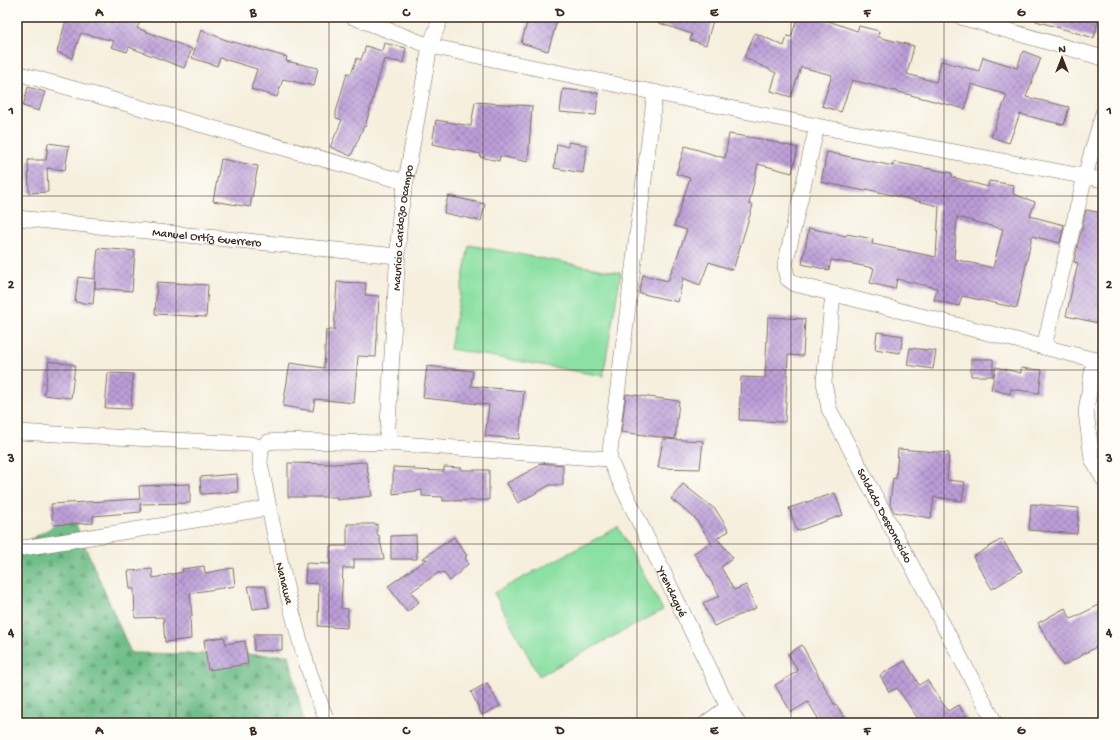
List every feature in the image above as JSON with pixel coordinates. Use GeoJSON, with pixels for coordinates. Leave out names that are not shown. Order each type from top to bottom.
{"type":"FeatureCollection","features":[{"type":"Feature","properties":{"kind":"street"},"geometry":{"type":"LineString","coordinates":[[353,17],[430,46],[817,126],[1103,180]]}},
{"type":"Feature","properties":{"kind":"street","name":"Mauricio Cardozo Ocampo"},"geometry":{"type":"LineString","coordinates":[[387,443],[400,214],[430,46],[441,17]]}},
{"type":"Feature","properties":{"kind":"street"},"geometry":{"type":"LineString","coordinates":[[961,17],[1103,58]]}},
{"type":"Feature","properties":{"kind":"street"},"geometry":{"type":"LineString","coordinates":[[17,73],[405,182]]}},
{"type":"Feature","properties":{"kind":"street"},"geometry":{"type":"LineString","coordinates":[[17,432],[264,445],[278,441],[387,443],[609,459],[655,92]]}},
{"type":"Feature","properties":{"kind":"street"},"geometry":{"type":"LineString","coordinates":[[1044,347],[1085,176],[1103,113]]}},
{"type":"Feature","properties":{"kind":"street"},"geometry":{"type":"LineString","coordinates":[[817,126],[785,265],[787,278],[794,284],[1098,361],[1086,412],[1092,459],[1103,479]]}},
{"type":"Feature","properties":{"kind":"street","name":"Manuel Ortíz Guerrero"},"geometry":{"type":"LineString","coordinates":[[17,218],[397,256]]}},
{"type":"Feature","properties":{"kind":"street","name":"Soldado Desconocido"},"geometry":{"type":"LineString","coordinates":[[833,294],[824,382],[829,409],[995,723]]}},
{"type":"Feature","properties":{"kind":"street","name":"Nanawa"},"geometry":{"type":"LineString","coordinates":[[264,445],[260,463],[284,579],[316,693],[328,723]]}},
{"type":"Feature","properties":{"kind":"street","name":"Yrendagué"},"geometry":{"type":"LineString","coordinates":[[609,459],[728,707],[738,723]]}},
{"type":"Feature","properties":{"kind":"street"},"geometry":{"type":"LineString","coordinates":[[17,549],[269,508]]}},
{"type":"Feature","properties":{"kind":"street"},"geometry":{"type":"LineString","coordinates":[[706,723],[728,707]]}},
{"type":"Feature","properties":{"kind":"green space"},"geometry":{"type":"Polygon","coordinates":[[[469,245],[621,273],[603,376],[450,349],[469,245]]]}},
{"type":"Feature","properties":{"kind":"green space"},"geometry":{"type":"Polygon","coordinates":[[[72,516],[131,653],[289,655],[304,723],[17,723],[17,547],[72,516]]]}},
{"type":"Feature","properties":{"kind":"green space"},"geometry":{"type":"Polygon","coordinates":[[[618,527],[663,610],[539,676],[494,593],[618,527]]]}},
{"type":"Feature","properties":{"kind":"building"},"geometry":{"type":"Polygon","coordinates":[[[67,17],[91,17],[113,23],[115,17],[142,17],[137,28],[192,49],[184,68],[129,47],[127,52],[111,47],[114,41],[81,33],[72,58],[57,52],[67,17]]]}},
{"type":"Feature","properties":{"kind":"building"},"geometry":{"type":"Polygon","coordinates":[[[529,17],[542,17],[557,21],[548,51],[521,43],[529,17]]]}},
{"type":"Feature","properties":{"kind":"building"},"geometry":{"type":"Polygon","coordinates":[[[650,17],[714,17],[706,45],[690,40],[692,34],[650,20],[650,17]]]}},
{"type":"Feature","properties":{"kind":"building"},"geometry":{"type":"Polygon","coordinates":[[[798,17],[817,17],[857,31],[859,26],[879,31],[878,37],[914,46],[907,74],[936,82],[941,61],[979,71],[983,57],[1017,68],[1023,51],[1041,58],[1026,97],[1069,107],[1064,125],[1020,114],[1009,143],[991,137],[1007,95],[971,84],[965,109],[852,80],[841,112],[822,106],[832,75],[801,67],[791,97],[771,91],[776,73],[744,57],[755,33],[784,46],[787,36],[791,37],[798,17]]]}},
{"type":"Feature","properties":{"kind":"building"},"geometry":{"type":"Polygon","coordinates":[[[1036,17],[1099,17],[1094,38],[1036,21],[1036,17]]]}},
{"type":"Feature","properties":{"kind":"building"},"geometry":{"type":"Polygon","coordinates":[[[201,30],[226,40],[287,57],[286,61],[318,68],[314,86],[283,79],[277,97],[251,89],[257,69],[220,58],[217,66],[192,58],[201,30]]]}},
{"type":"Feature","properties":{"kind":"building"},"geometry":{"type":"Polygon","coordinates":[[[384,43],[406,48],[403,63],[384,59],[365,127],[364,126],[351,156],[330,147],[342,120],[336,118],[336,112],[347,73],[351,74],[357,58],[361,60],[366,46],[382,51],[384,43]]]}},
{"type":"Feature","properties":{"kind":"building"},"geometry":{"type":"Polygon","coordinates":[[[28,87],[45,92],[39,111],[23,106],[28,87]]]}},
{"type":"Feature","properties":{"kind":"building"},"geometry":{"type":"Polygon","coordinates":[[[563,89],[598,93],[596,115],[560,112],[563,89]]]}},
{"type":"Feature","properties":{"kind":"building"},"geometry":{"type":"Polygon","coordinates":[[[475,102],[532,106],[528,162],[500,156],[499,161],[480,157],[481,154],[432,144],[436,120],[471,126],[475,102]]]}},
{"type":"Feature","properties":{"kind":"building"},"geometry":{"type":"Polygon","coordinates":[[[729,134],[761,139],[798,148],[792,173],[758,164],[749,204],[753,205],[733,270],[709,262],[700,285],[683,278],[678,302],[639,293],[643,275],[668,281],[687,230],[674,226],[690,178],[676,174],[685,146],[725,158],[729,134]]]}},
{"type":"Feature","properties":{"kind":"building"},"geometry":{"type":"Polygon","coordinates":[[[568,142],[587,145],[583,173],[554,168],[557,144],[568,147],[568,142]]]}},
{"type":"Feature","properties":{"kind":"building"},"geometry":{"type":"Polygon","coordinates":[[[48,143],[69,146],[65,170],[47,168],[48,192],[29,193],[28,160],[46,160],[48,143]]]}},
{"type":"Feature","properties":{"kind":"building"},"geometry":{"type":"Polygon","coordinates":[[[827,152],[893,166],[893,162],[952,173],[952,177],[988,187],[989,181],[1014,185],[1013,194],[1035,202],[1030,216],[1064,225],[1060,243],[1032,236],[1017,308],[962,296],[959,306],[934,300],[937,288],[897,279],[895,289],[870,283],[874,268],[831,260],[829,270],[802,264],[809,228],[846,236],[847,234],[873,239],[872,244],[936,257],[939,206],[866,189],[865,191],[821,182],[827,152]],[[957,217],[954,259],[993,268],[1003,229],[957,217]]]}},
{"type":"Feature","properties":{"kind":"building"},"geometry":{"type":"Polygon","coordinates":[[[221,159],[258,166],[250,207],[213,201],[221,159]]]}},
{"type":"Feature","properties":{"kind":"building"},"geometry":{"type":"Polygon","coordinates":[[[448,196],[485,204],[481,221],[444,213],[448,196]]]}},
{"type":"Feature","properties":{"kind":"building"},"geometry":{"type":"Polygon","coordinates":[[[1086,210],[1103,213],[1103,324],[1066,316],[1078,263],[1074,262],[1086,210]]]}},
{"type":"Feature","properties":{"kind":"building"},"geometry":{"type":"Polygon","coordinates":[[[98,248],[135,251],[132,291],[95,288],[95,281],[93,304],[75,302],[78,277],[95,279],[98,248]]]}},
{"type":"Feature","properties":{"kind":"building"},"geometry":{"type":"Polygon","coordinates":[[[157,282],[208,285],[206,317],[155,314],[157,282]]]}},
{"type":"Feature","properties":{"kind":"building"},"geometry":{"type":"Polygon","coordinates":[[[337,282],[366,283],[365,295],[379,296],[376,357],[358,356],[354,403],[315,399],[313,411],[283,406],[290,363],[324,368],[326,330],[334,330],[337,282]]]}},
{"type":"Feature","properties":{"kind":"building"},"geometry":{"type":"Polygon","coordinates":[[[768,317],[805,319],[803,356],[788,355],[785,422],[739,420],[741,377],[765,378],[768,317]]]}},
{"type":"Feature","properties":{"kind":"building"},"geometry":{"type":"Polygon","coordinates":[[[877,332],[903,336],[900,353],[875,349],[877,332]]]}},
{"type":"Feature","properties":{"kind":"building"},"geometry":{"type":"Polygon","coordinates":[[[910,348],[936,351],[933,369],[907,365],[910,348]]]}},
{"type":"Feature","properties":{"kind":"building"},"geometry":{"type":"Polygon","coordinates":[[[971,359],[993,359],[993,376],[971,376],[971,359]]]}},
{"type":"Feature","properties":{"kind":"building"},"geometry":{"type":"Polygon","coordinates":[[[49,361],[75,365],[71,398],[44,395],[49,361]]]}},
{"type":"Feature","properties":{"kind":"building"},"geometry":{"type":"Polygon","coordinates":[[[427,366],[473,371],[471,386],[524,391],[519,439],[485,436],[489,405],[423,398],[427,366]]]}},
{"type":"Feature","properties":{"kind":"building"},"geometry":{"type":"Polygon","coordinates":[[[996,367],[1021,373],[1021,368],[1042,370],[1039,393],[1011,389],[1010,394],[991,389],[996,367]]]}},
{"type":"Feature","properties":{"kind":"building"},"geometry":{"type":"Polygon","coordinates":[[[108,373],[133,374],[131,409],[105,408],[108,373]]]}},
{"type":"Feature","properties":{"kind":"building"},"geometry":{"type":"Polygon","coordinates":[[[626,394],[679,401],[675,439],[621,432],[626,394]]]}},
{"type":"Feature","properties":{"kind":"building"},"geometry":{"type":"Polygon","coordinates":[[[663,439],[703,441],[700,469],[658,468],[663,439]]]}},
{"type":"Feature","properties":{"kind":"building"},"geometry":{"type":"Polygon","coordinates":[[[898,449],[949,453],[947,480],[965,482],[962,501],[934,497],[931,518],[894,512],[890,504],[893,478],[896,479],[898,449]]]}},
{"type":"Feature","properties":{"kind":"building"},"geometry":{"type":"Polygon","coordinates":[[[366,462],[372,496],[337,500],[337,497],[288,497],[288,463],[334,464],[366,462]]]}},
{"type":"Feature","properties":{"kind":"building"},"geometry":{"type":"Polygon","coordinates":[[[539,463],[563,465],[563,485],[550,485],[518,503],[507,483],[539,466],[539,463]]]}},
{"type":"Feature","properties":{"kind":"building"},"geometry":{"type":"Polygon","coordinates":[[[393,467],[414,468],[414,470],[444,471],[444,467],[462,468],[461,470],[489,470],[489,500],[443,501],[443,497],[422,496],[422,490],[393,494],[393,467]]]}},
{"type":"Feature","properties":{"kind":"building"},"geometry":{"type":"Polygon","coordinates":[[[237,474],[238,492],[201,494],[200,477],[237,474]]]}},
{"type":"Feature","properties":{"kind":"building"},"geometry":{"type":"Polygon","coordinates":[[[190,484],[190,503],[140,504],[141,512],[93,516],[93,523],[53,525],[51,504],[140,499],[139,486],[190,484]]]}},
{"type":"Feature","properties":{"kind":"building"},"geometry":{"type":"Polygon","coordinates":[[[683,484],[716,510],[729,531],[717,538],[733,558],[721,567],[734,590],[746,585],[756,608],[714,626],[703,603],[720,596],[694,553],[711,542],[695,518],[671,499],[683,484]]]}},
{"type":"Feature","properties":{"kind":"building"},"geometry":{"type":"Polygon","coordinates":[[[835,493],[843,515],[797,531],[789,508],[835,493]]]}},
{"type":"Feature","properties":{"kind":"building"},"geometry":{"type":"Polygon","coordinates":[[[1031,504],[1079,508],[1077,534],[1029,530],[1031,504]]]}},
{"type":"Feature","properties":{"kind":"building"},"geometry":{"type":"Polygon","coordinates":[[[347,524],[377,524],[377,535],[379,535],[384,559],[354,559],[354,568],[343,568],[341,608],[348,609],[347,628],[318,626],[319,584],[305,583],[306,563],[330,564],[330,546],[347,546],[347,524]]]}},
{"type":"Feature","properties":{"kind":"building"},"geometry":{"type":"Polygon","coordinates":[[[416,535],[417,559],[391,559],[391,536],[416,535]]]}},
{"type":"Feature","properties":{"kind":"building"},"geometry":{"type":"Polygon","coordinates":[[[454,537],[467,556],[465,557],[468,564],[450,581],[443,572],[440,574],[439,572],[411,592],[419,602],[407,612],[388,586],[427,559],[422,559],[454,537]]]}},
{"type":"Feature","properties":{"kind":"building"},"geometry":{"type":"Polygon","coordinates":[[[1002,539],[1022,571],[992,589],[973,557],[1002,539]]]}},
{"type":"Feature","properties":{"kind":"building"},"geometry":{"type":"Polygon","coordinates":[[[204,566],[205,573],[233,568],[235,586],[190,593],[192,616],[190,617],[191,639],[165,642],[163,617],[135,618],[134,589],[130,589],[128,571],[152,569],[153,578],[183,572],[182,569],[204,566]]]}},
{"type":"Feature","properties":{"kind":"building"},"geometry":{"type":"Polygon","coordinates":[[[248,586],[265,586],[269,607],[253,609],[248,586]]]}},
{"type":"Feature","properties":{"kind":"building"},"geometry":{"type":"Polygon","coordinates":[[[1103,603],[1103,643],[1063,666],[1038,623],[1065,608],[1071,619],[1103,603]]]}},
{"type":"Feature","properties":{"kind":"building"},"geometry":{"type":"Polygon","coordinates":[[[254,634],[282,634],[282,650],[254,651],[254,634]]]}},
{"type":"Feature","properties":{"kind":"building"},"geometry":{"type":"Polygon","coordinates":[[[224,637],[226,644],[245,641],[248,664],[208,670],[204,640],[224,637]]]}},
{"type":"Feature","properties":{"kind":"building"},"geometry":{"type":"Polygon","coordinates":[[[802,645],[834,704],[836,704],[848,723],[821,723],[808,702],[791,712],[775,685],[798,671],[788,654],[802,645]]]}},
{"type":"Feature","properties":{"kind":"building"},"geometry":{"type":"Polygon","coordinates":[[[905,661],[919,685],[927,680],[948,711],[959,705],[969,723],[921,723],[897,688],[889,692],[880,675],[905,661]]]}},
{"type":"Feature","properties":{"kind":"building"},"geometry":{"type":"Polygon","coordinates":[[[487,683],[500,706],[482,715],[471,692],[487,683]]]}}]}
